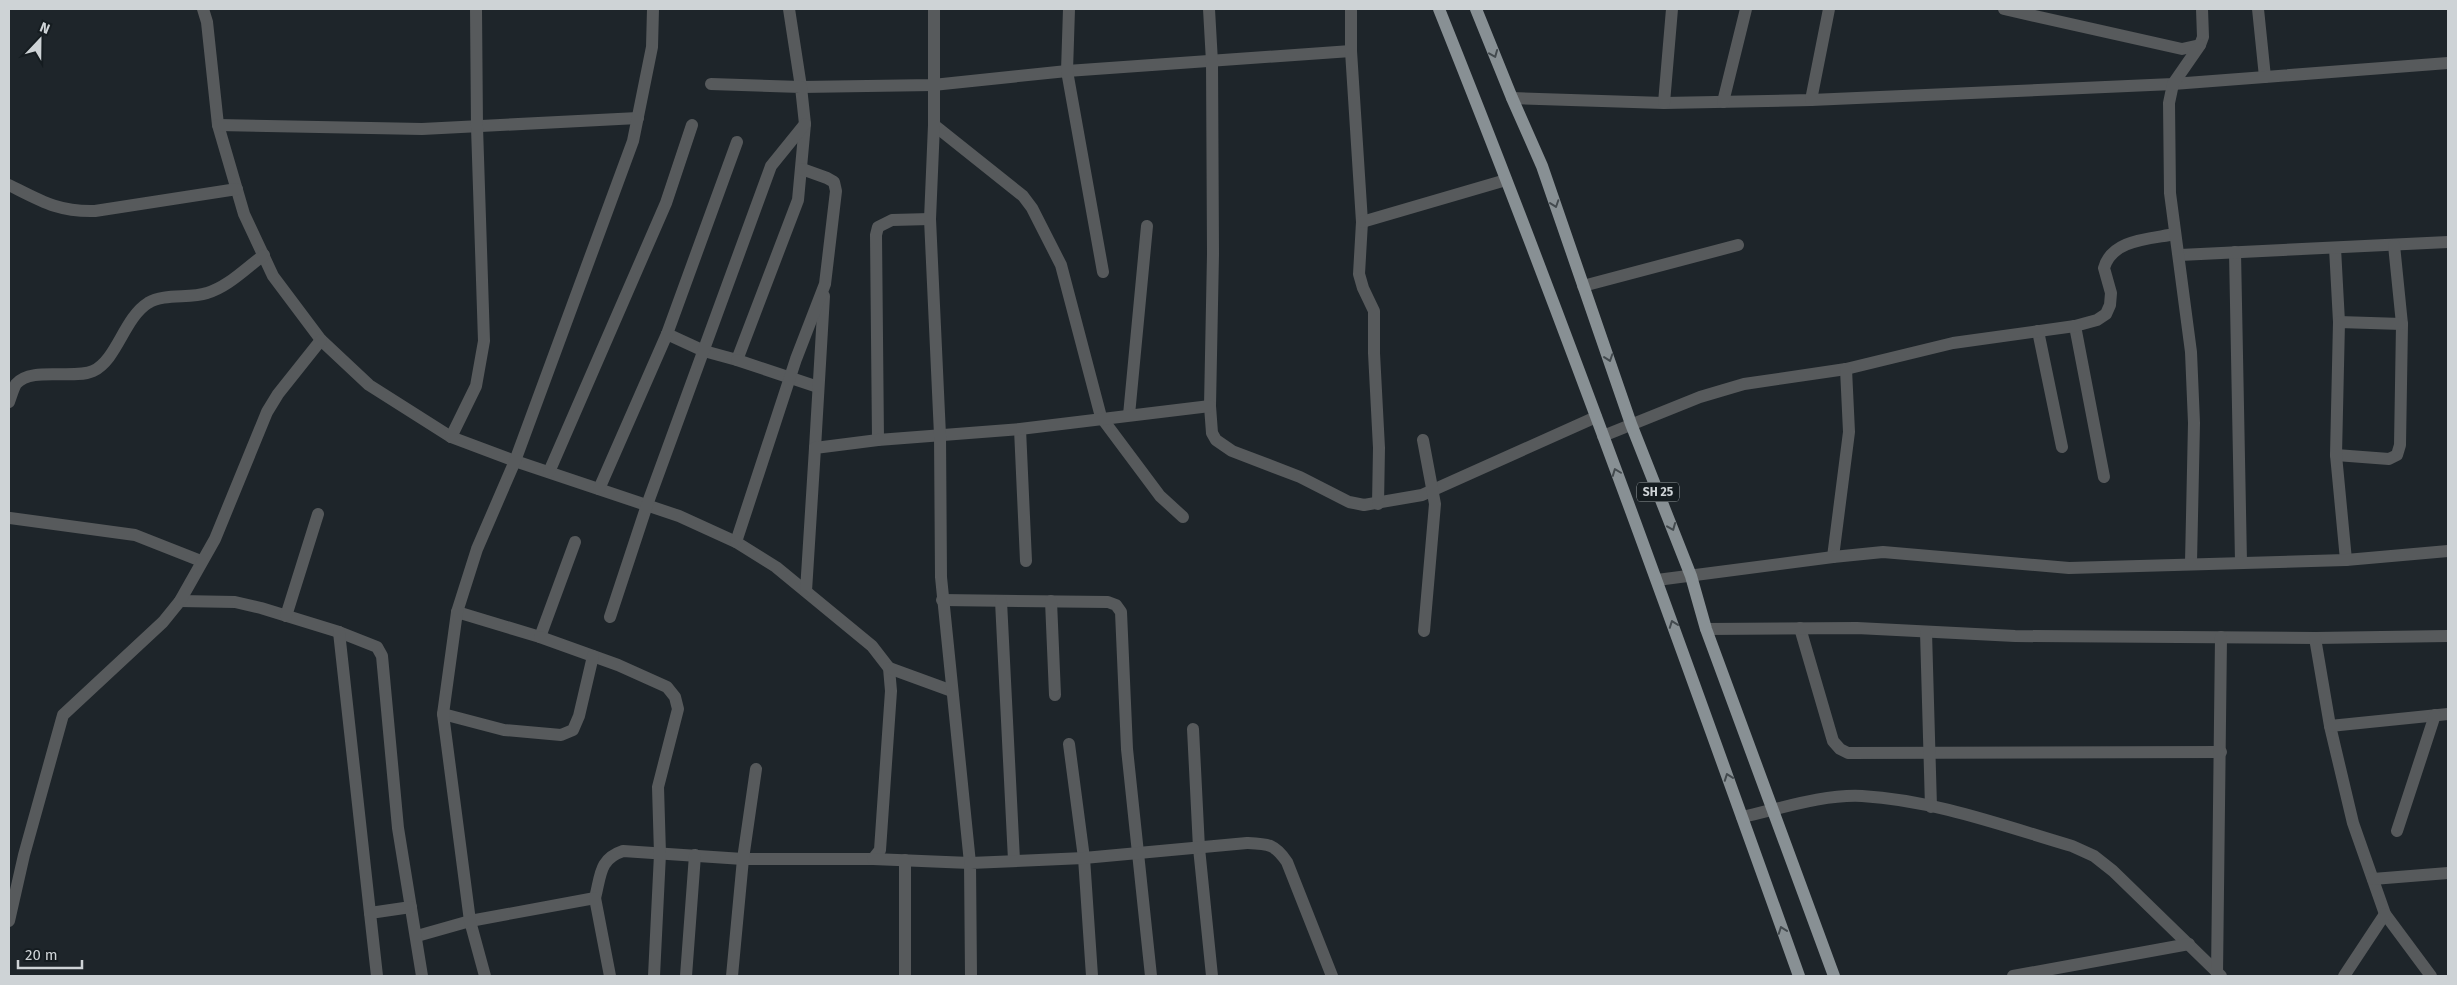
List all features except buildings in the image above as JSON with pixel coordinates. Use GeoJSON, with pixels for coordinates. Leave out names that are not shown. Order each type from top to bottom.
{"type":"FeatureCollection","features":[{"type":"Feature","properties":{"kind":"main road"},"geometry":{"type":"LineString","coordinates":[[1439,9],[1506,180],[1657,580],[1799,976]]}},
{"type":"Feature","properties":{"kind":"main road","name":"SH 25"},"geometry":{"type":"LineString","coordinates":[[1476,9],[1542,166],[1631,424],[1691,576],[1706,629],[1834,976]]}},
{"type":"Feature","properties":{"kind":"street"},"geometry":{"type":"LineString","coordinates":[[202,9],[208,22]]}},
{"type":"Feature","properties":{"kind":"street"},"geometry":{"type":"LineString","coordinates":[[209,9],[208,22],[218,125],[244,214],[273,276],[321,340],[369,385],[451,436],[515,461],[679,516],[736,542],[776,567],[806,591],[872,646],[889,668],[952,691]]}},
{"type":"Feature","properties":{"kind":"street"},"geometry":{"type":"LineString","coordinates":[[451,436],[476,386],[484,342],[477,127],[476,9]]}},
{"type":"Feature","properties":{"kind":"street"},"geometry":{"type":"LineString","coordinates":[[485,976],[470,921],[443,714],[457,612],[477,549],[515,461],[632,141],[652,47],[653,9]]}},
{"type":"Feature","properties":{"kind":"street"},"geometry":{"type":"LineString","coordinates":[[737,360],[798,200],[805,124],[790,9]]}},
{"type":"Feature","properties":{"kind":"street"},"geometry":{"type":"LineString","coordinates":[[934,9],[934,125],[930,219],[940,435],[942,600],[970,863],[971,976]]}},
{"type":"Feature","properties":{"kind":"street"},"geometry":{"type":"LineString","coordinates":[[1069,9],[1068,71],[1104,272]]}},
{"type":"Feature","properties":{"kind":"street"},"geometry":{"type":"LineString","coordinates":[[1209,9],[1212,62],[1213,254],[1210,406],[1212,433],[1216,440],[1224,446],[1300,477],[1349,502],[1364,505],[1422,495],[1596,417]]}},
{"type":"Feature","properties":{"kind":"street"},"geometry":{"type":"LineString","coordinates":[[1351,9],[1351,51],[1362,222],[1360,274],[1362,288],[1374,312],[1379,448],[1378,504]]}},
{"type":"Feature","properties":{"kind":"street"},"geometry":{"type":"LineString","coordinates":[[1664,103],[1672,9]]}},
{"type":"Feature","properties":{"kind":"street"},"geometry":{"type":"LineString","coordinates":[[1723,102],[1746,9]]}},
{"type":"Feature","properties":{"kind":"street"},"geometry":{"type":"LineString","coordinates":[[1811,100],[1829,9]]}},
{"type":"Feature","properties":{"kind":"street"},"geometry":{"type":"LineString","coordinates":[[2004,9],[2057,15],[2182,49],[2200,45]]}},
{"type":"Feature","properties":{"kind":"street"},"geometry":{"type":"LineString","coordinates":[[2192,563],[2193,388],[2180,254],[2175,234],[2170,193],[2169,112],[2170,93],[2173,84],[2203,38],[2202,9]]}},
{"type":"Feature","properties":{"kind":"street"},"geometry":{"type":"LineString","coordinates":[[2258,9],[2265,77]]}},
{"type":"Feature","properties":{"kind":"street"},"geometry":{"type":"LineString","coordinates":[[710,84],[801,87],[933,85],[1068,71],[1351,51]]}},
{"type":"Feature","properties":{"kind":"street"},"geometry":{"type":"LineString","coordinates":[[1512,98],[1664,103],[1811,100],[2173,84],[2448,63]]}},
{"type":"Feature","properties":{"kind":"street"},"geometry":{"type":"LineString","coordinates":[[218,125],[422,129],[638,118]]}},
{"type":"Feature","properties":{"kind":"street"},"geometry":{"type":"LineString","coordinates":[[610,617],[647,505],[771,166],[805,124]]}},
{"type":"Feature","properties":{"kind":"street"},"geometry":{"type":"LineString","coordinates":[[549,472],[666,203],[692,125]]}},
{"type":"Feature","properties":{"kind":"street"},"geometry":{"type":"LineString","coordinates":[[934,125],[1023,196],[1032,208],[1061,265],[1101,417],[1160,496],[1183,517]]}},
{"type":"Feature","properties":{"kind":"street"},"geometry":{"type":"LineString","coordinates":[[599,489],[667,334],[737,142]]}},
{"type":"Feature","properties":{"kind":"street"},"geometry":{"type":"LineString","coordinates":[[802,169],[834,182],[836,192],[824,284],[806,591]]}},
{"type":"Feature","properties":{"kind":"street"},"geometry":{"type":"LineString","coordinates":[[1362,222],[1506,180]]}},
{"type":"Feature","properties":{"kind":"street"},"geometry":{"type":"LineString","coordinates":[[9,185],[54,207],[73,212],[95,212],[237,189]]}},
{"type":"Feature","properties":{"kind":"street"},"geometry":{"type":"LineString","coordinates":[[878,440],[876,235],[878,227],[892,220],[930,219]]}},
{"type":"Feature","properties":{"kind":"street"},"geometry":{"type":"LineString","coordinates":[[1129,415],[1147,226]]}},
{"type":"Feature","properties":{"kind":"street"},"geometry":{"type":"LineString","coordinates":[[1603,436],[1722,390],[1846,369],[1953,343],[2075,326],[2098,320],[2106,314],[2110,305],[2111,294],[2104,268],[2112,252],[2124,245],[2175,234]]}},
{"type":"Feature","properties":{"kind":"street"},"geometry":{"type":"LineString","coordinates":[[2180,254],[2448,242]]}},
{"type":"Feature","properties":{"kind":"street"},"geometry":{"type":"LineString","coordinates":[[1583,286],[1738,245]]}},
{"type":"Feature","properties":{"kind":"street"},"geometry":{"type":"LineString","coordinates":[[2336,455],[2376,460],[2389,459],[2397,455],[2400,445],[2402,324],[2394,245]]}},
{"type":"Feature","properties":{"kind":"street"},"geometry":{"type":"LineString","coordinates":[[2335,248],[2339,322],[2336,455],[2346,560]]}},
{"type":"Feature","properties":{"kind":"street"},"geometry":{"type":"LineString","coordinates":[[2234,252],[2241,562]]}},
{"type":"Feature","properties":{"kind":"street"},"geometry":{"type":"LineString","coordinates":[[9,402],[17,384],[28,377],[83,374],[95,370],[104,362],[133,318],[148,303],[166,298],[194,296],[220,288],[264,254]]}},
{"type":"Feature","properties":{"kind":"street"},"geometry":{"type":"LineString","coordinates":[[736,542],[790,378],[824,284]]}},
{"type":"Feature","properties":{"kind":"street"},"geometry":{"type":"LineString","coordinates":[[2339,322],[2402,324]]}},
{"type":"Feature","properties":{"kind":"street"},"geometry":{"type":"LineString","coordinates":[[2075,326],[2104,477]]}},
{"type":"Feature","properties":{"kind":"street"},"geometry":{"type":"LineString","coordinates":[[2038,331],[2062,447]]}},
{"type":"Feature","properties":{"kind":"street"},"geometry":{"type":"LineString","coordinates":[[667,334],[704,350],[818,387]]}},
{"type":"Feature","properties":{"kind":"street"},"geometry":{"type":"LineString","coordinates":[[9,921],[24,855],[63,715],[163,622],[180,601],[215,540],[267,412],[278,394],[321,340]]}},
{"type":"Feature","properties":{"kind":"street"},"geometry":{"type":"LineString","coordinates":[[1833,556],[1848,432],[1846,369]]}},
{"type":"Feature","properties":{"kind":"street"},"geometry":{"type":"LineString","coordinates":[[815,448],[878,440],[1020,429],[1101,417],[1210,406]]}},
{"type":"Feature","properties":{"kind":"street"},"geometry":{"type":"LineString","coordinates":[[1020,429],[1026,562]]}},
{"type":"Feature","properties":{"kind":"street"},"geometry":{"type":"LineString","coordinates":[[1424,440],[1435,504],[1424,630]]}},
{"type":"Feature","properties":{"kind":"street"},"geometry":{"type":"LineString","coordinates":[[286,616],[318,514]]}},
{"type":"Feature","properties":{"kind":"street"},"geometry":{"type":"LineString","coordinates":[[10,518],[135,535],[202,561]]}},
{"type":"Feature","properties":{"kind":"street"},"geometry":{"type":"LineString","coordinates":[[540,637],[576,542]]}},
{"type":"Feature","properties":{"kind":"street"},"geometry":{"type":"LineString","coordinates":[[1657,580],[1833,556],[1883,552],[2069,568],[2346,560],[2448,551]]}},
{"type":"Feature","properties":{"kind":"street"},"geometry":{"type":"LineString","coordinates":[[942,600],[1108,602],[1116,605],[1121,612],[1127,749],[1151,976]]}},
{"type":"Feature","properties":{"kind":"street"},"geometry":{"type":"LineString","coordinates":[[180,601],[235,602],[339,632],[378,647],[382,656],[398,828],[422,976]]}},
{"type":"Feature","properties":{"kind":"street"},"geometry":{"type":"LineString","coordinates":[[1001,601],[1014,860]]}},
{"type":"Feature","properties":{"kind":"street"},"geometry":{"type":"LineString","coordinates":[[1051,601],[1055,695]]}},
{"type":"Feature","properties":{"kind":"street"},"geometry":{"type":"LineString","coordinates":[[457,612],[540,637],[593,656],[667,687],[675,697],[678,709],[658,787],[660,854],[654,976]]}},
{"type":"Feature","properties":{"kind":"street"},"geometry":{"type":"LineString","coordinates":[[1706,629],[1800,628],[2015,636],[2315,638],[2448,636]]}},
{"type":"Feature","properties":{"kind":"street"},"geometry":{"type":"LineString","coordinates":[[1800,628],[1831,734],[1840,749],[1848,753],[2221,752]]}},
{"type":"Feature","properties":{"kind":"street"},"geometry":{"type":"LineString","coordinates":[[339,632],[377,976]]}},
{"type":"Feature","properties":{"kind":"street"},"geometry":{"type":"LineString","coordinates":[[1926,632],[1931,806]]}},
{"type":"Feature","properties":{"kind":"street"},"geometry":{"type":"LineString","coordinates":[[2218,975],[2221,637]]}},
{"type":"Feature","properties":{"kind":"street"},"geometry":{"type":"LineString","coordinates":[[2315,638],[2330,726],[2353,823],[2372,879],[2385,914],[2431,976]]}},
{"type":"Feature","properties":{"kind":"street"},"geometry":{"type":"LineString","coordinates":[[443,714],[504,730],[561,735],[573,730],[579,716],[593,656]]}},
{"type":"Feature","properties":{"kind":"street"},"geometry":{"type":"LineString","coordinates":[[874,859],[880,850],[891,691],[889,668]]}},
{"type":"Feature","properties":{"kind":"street"},"geometry":{"type":"LineString","coordinates":[[2330,726],[2448,714]]}},
{"type":"Feature","properties":{"kind":"street"},"geometry":{"type":"LineString","coordinates":[[2397,831],[2435,715]]}},
{"type":"Feature","properties":{"kind":"street"},"geometry":{"type":"LineString","coordinates":[[1193,729],[1199,848],[1212,976]]}},
{"type":"Feature","properties":{"kind":"street"},"geometry":{"type":"LineString","coordinates":[[1068,744],[1084,858],[1092,976]]}},
{"type":"Feature","properties":{"kind":"street"},"geometry":{"type":"LineString","coordinates":[[732,976],[743,859],[756,769]]}},
{"type":"Feature","properties":{"kind":"street"},"geometry":{"type":"LineString","coordinates":[[1742,818],[1837,797],[1861,796],[1931,806],[2072,846],[2094,856],[2113,871],[2189,944],[2218,975]]}},
{"type":"Feature","properties":{"kind":"street"},"geometry":{"type":"LineString","coordinates":[[610,976],[595,898],[604,862],[612,855],[623,851],[743,859],[874,859],[970,863],[1084,858],[1247,843],[1264,844],[1278,849],[1287,862],[1332,976]]}},
{"type":"Feature","properties":{"kind":"street"},"geometry":{"type":"LineString","coordinates":[[686,976],[695,855]]}},
{"type":"Feature","properties":{"kind":"street"},"geometry":{"type":"LineString","coordinates":[[905,860],[905,976]]}},
{"type":"Feature","properties":{"kind":"street"},"geometry":{"type":"LineString","coordinates":[[2372,879],[2448,873]]}},
{"type":"Feature","properties":{"kind":"street"},"geometry":{"type":"LineString","coordinates":[[417,936],[470,921],[595,898]]}},
{"type":"Feature","properties":{"kind":"street"},"geometry":{"type":"LineString","coordinates":[[370,912],[410,907]]}},
{"type":"Feature","properties":{"kind":"street"},"geometry":{"type":"LineString","coordinates":[[2350,974],[2385,914]]}},
{"type":"Feature","properties":{"kind":"street"},"geometry":{"type":"LineString","coordinates":[[2013,976],[2189,944]]}}]}
